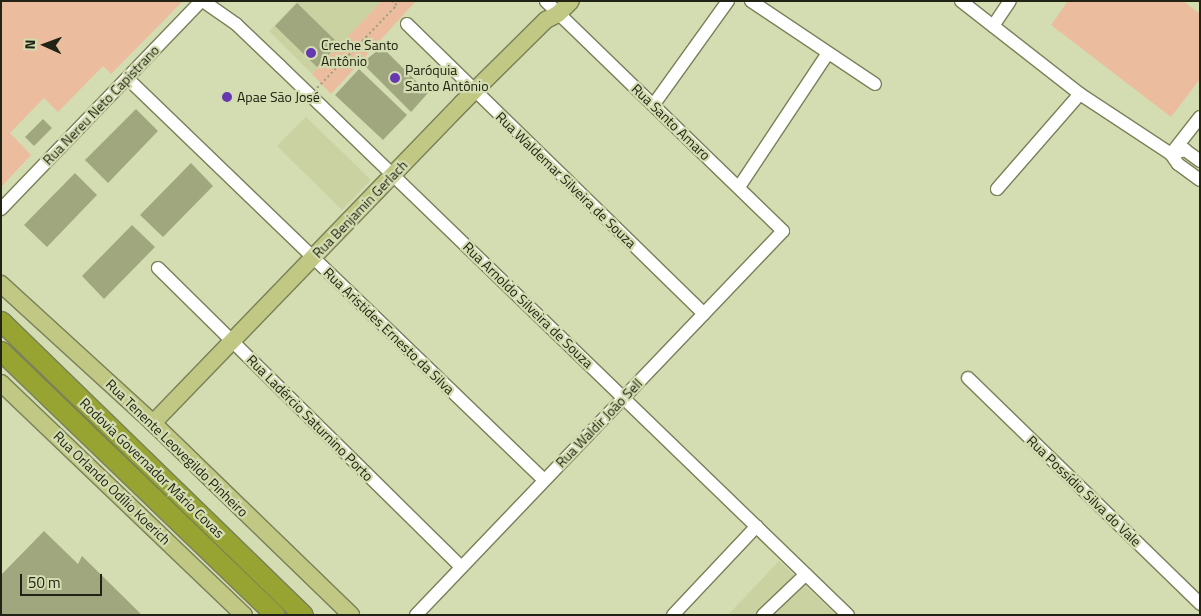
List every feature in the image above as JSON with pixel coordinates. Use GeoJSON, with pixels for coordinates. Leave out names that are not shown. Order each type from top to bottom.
{"type":"FeatureCollection","features":[{"type":"Feature","properties":{"kind":"highway","name":"Rodovia Governador Mário Covas"},"geometry":{"type":"LineString","coordinates":[[1,321],[304,615]]}},
{"type":"Feature","properties":{"kind":"highway","name":"Rodovia Governador Mário Covas"},"geometry":{"type":"LineString","coordinates":[[1,351],[275,615]]}},
{"type":"Feature","properties":{"kind":"main road","name":"Rua Benjamin Gerlach"},"geometry":{"type":"LineString","coordinates":[[153,423],[474,91],[546,20],[558,14],[571,1]]}},
{"type":"Feature","properties":{"kind":"main road","name":"Rua Tenente Leovegildo Pinheiro"},"geometry":{"type":"LineString","coordinates":[[1,284],[153,423],[351,615]]}},
{"type":"Feature","properties":{"kind":"main road","name":"Rua Orlando Odílio Koerich"},"geometry":{"type":"LineString","coordinates":[[1,383],[244,615]]}},
{"type":"Feature","properties":{"kind":"street","name":"Rua Nereu Neto Capistrano"},"geometry":{"type":"LineString","coordinates":[[1,209],[202,1]]}},
{"type":"Feature","properties":{"kind":"street","name":"Rua Arnoldo Silveira de Souza"},"geometry":{"type":"LineString","coordinates":[[202,1],[236,24],[311,95],[848,615]]}},
{"type":"Feature","properties":{"kind":"street","name":"Rua Santo Amaro"},"geometry":{"type":"LineString","coordinates":[[546,1],[783,231]]}},
{"type":"Feature","properties":{"kind":"street"},"geometry":{"type":"LineString","coordinates":[[654,104],[728,1]]}},
{"type":"Feature","properties":{"kind":"street"},"geometry":{"type":"LineString","coordinates":[[751,1],[875,84]]}},
{"type":"Feature","properties":{"kind":"street"},"geometry":{"type":"LineString","coordinates":[[961,1],[1080,94],[1172,154],[1178,164],[1200,180]]}},
{"type":"Feature","properties":{"kind":"street"},"geometry":{"type":"LineString","coordinates":[[980,1],[989,22]]}},
{"type":"Feature","properties":{"kind":"street"},"geometry":{"type":"LineString","coordinates":[[989,22],[1010,1]]}},
{"type":"Feature","properties":{"kind":"street","name":"Rua Waldemar Silveira de Souza"},"geometry":{"type":"LineString","coordinates":[[407,24],[704,314]]}},
{"type":"Feature","properties":{"kind":"street"},"geometry":{"type":"LineString","coordinates":[[739,187],[828,53]]}},
{"type":"Feature","properties":{"kind":"street","name":"Rua Aristides Ernesto da Silva"},"geometry":{"type":"LineString","coordinates":[[127,78],[544,480]]}},
{"type":"Feature","properties":{"kind":"street"},"geometry":{"type":"LineString","coordinates":[[997,189],[1080,94]]}},
{"type":"Feature","properties":{"kind":"street"},"geometry":{"type":"LineString","coordinates":[[1172,154],[1200,117]]}},
{"type":"Feature","properties":{"kind":"street"},"geometry":{"type":"LineString","coordinates":[[1172,154],[1185,150],[1200,161]]}},
{"type":"Feature","properties":{"kind":"street","name":"Rua Waldir João Sell"},"geometry":{"type":"LineString","coordinates":[[416,615],[783,231]]}},
{"type":"Feature","properties":{"kind":"street","name":"Rua Ladércio Saturnino Porto"},"geometry":{"type":"LineString","coordinates":[[158,268],[461,567]]}},
{"type":"Feature","properties":{"kind":"street","name":"Rua Possídio Silva do Vale"},"geometry":{"type":"LineString","coordinates":[[968,378],[1200,604]]}},
{"type":"Feature","properties":{"kind":"street"},"geometry":{"type":"LineString","coordinates":[[673,615],[757,526]]}},
{"type":"Feature","properties":{"kind":"street"},"geometry":{"type":"LineString","coordinates":[[762,615],[806,574]]}},
{"type":"Feature","properties":{"kind":"path"},"geometry":{"type":"LineString","coordinates":[[311,95],[397,6],[392,1]]}},
{"type":"Feature","properties":{"kind":"shaded area"},"geometry":{"type":"Polygon","coordinates":[[[1,1],[183,1],[111,74],[103,66],[58,112],[44,98],[10,133],[31,155],[1,187],[1,1]]]}},
{"type":"Feature","properties":{"kind":"shaded area","name":"Creche Santo Antônio"},"geometry":{"type":"Polygon","coordinates":[[[298,1],[382,1],[312,74],[269,31],[298,1]]]}},
{"type":"Feature","properties":{"kind":"shaded area"},"geometry":{"type":"Polygon","coordinates":[[[382,1],[416,1],[331,94],[312,74],[382,1]]]}},
{"type":"Feature","properties":{"kind":"shaded area"},"geometry":{"type":"Polygon","coordinates":[[[1068,1],[1183,1],[1200,14],[1200,79],[1171,117],[1051,25],[1068,1]]]}},
{"type":"Feature","properties":{"kind":"shaded area"},"geometry":{"type":"Polygon","coordinates":[[[306,117],[371,180],[342,210],[277,146],[306,117]]]}},
{"type":"Feature","properties":{"kind":"shaded area"},"geometry":{"type":"Polygon","coordinates":[[[779,561],[836,615],[728,615],[779,561]]]}},
{"type":"Feature","properties":{"kind":"building"},"geometry":{"type":"Polygon","coordinates":[[[297,3],[339,44],[317,67],[275,26],[297,3]]]}},
{"type":"Feature","properties":{"kind":"building","name":"Paróquia Santo Antônio"},"geometry":{"type":"Polygon","coordinates":[[[382,47],[428,93],[411,112],[362,63],[382,47]]]}},
{"type":"Feature","properties":{"kind":"building"},"geometry":{"type":"Polygon","coordinates":[[[359,69],[407,115],[383,140],[335,95],[359,69]]]}},
{"type":"Feature","properties":{"kind":"building"},"geometry":{"type":"Polygon","coordinates":[[[136,109],[158,131],[108,183],[85,160],[136,109]]]}},
{"type":"Feature","properties":{"kind":"building"},"geometry":{"type":"Polygon","coordinates":[[[43,119],[52,128],[34,146],[25,137],[43,119]]]}},
{"type":"Feature","properties":{"kind":"building"},"geometry":{"type":"Polygon","coordinates":[[[191,163],[213,186],[163,237],[140,215],[191,163]]]}},
{"type":"Feature","properties":{"kind":"building"},"geometry":{"type":"Polygon","coordinates":[[[75,173],[97,195],[47,247],[24,225],[75,173]]]}},
{"type":"Feature","properties":{"kind":"building"},"geometry":{"type":"Polygon","coordinates":[[[132,225],[155,247],[104,299],[82,276],[132,225]]]}},
{"type":"Feature","properties":{"kind":"building"},"geometry":{"type":"Polygon","coordinates":[[[44,531],[78,564],[82,556],[142,615],[1,615],[1,575],[44,531]]]}},
{"type":"Feature","properties":{"kind":"place","name":"Creche Santo Antônio"},"geometry":{"type":"Point","coordinates":[311,53]}},
{"type":"Feature","properties":{"kind":"place","name":"Paróquia Santo Antônio"},"geometry":{"type":"Point","coordinates":[395,78]}},
{"type":"Feature","properties":{"kind":"place","name":"Apae São José"},"geometry":{"type":"Point","coordinates":[227,97]}}]}
